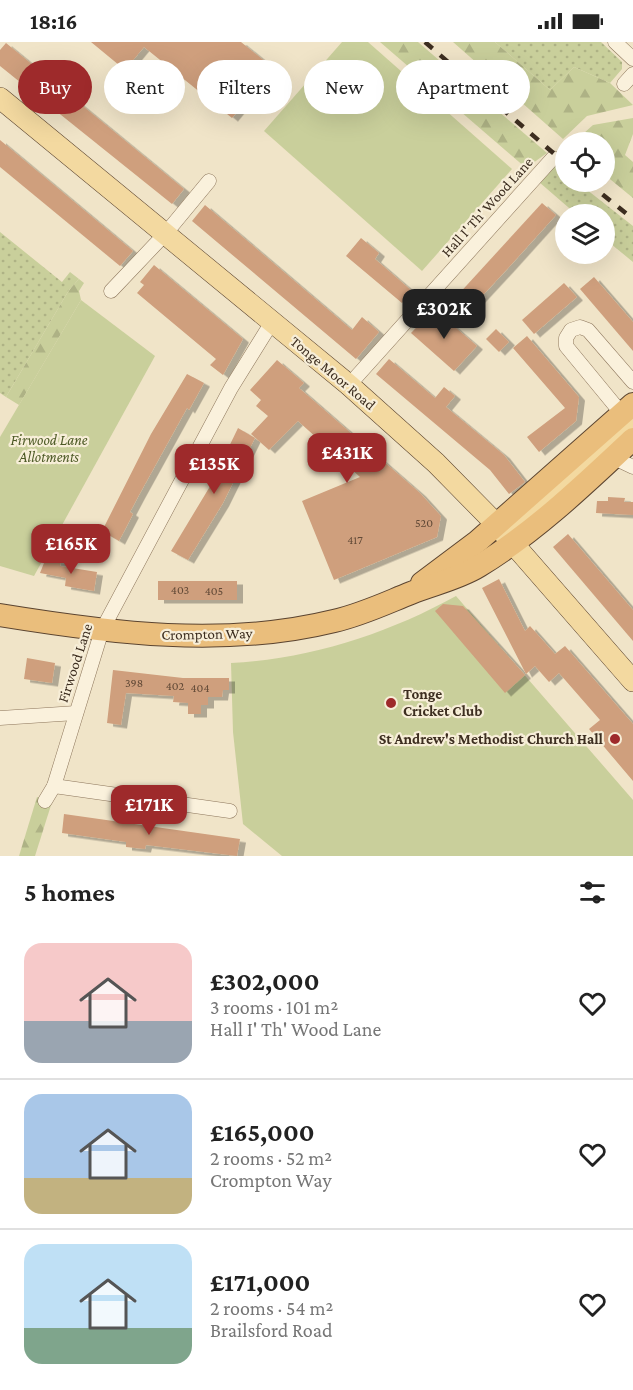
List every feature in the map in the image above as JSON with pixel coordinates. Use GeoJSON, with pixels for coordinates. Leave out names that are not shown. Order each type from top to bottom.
{"type":"FeatureCollection","features":[{"type":"Feature","properties":{"kind":"highway","name":"Crompton Way"},"geometry":{"type":"LineString","coordinates":[[410,594],[629,414]]}},
{"type":"Feature","properties":{"kind":"highway","name":"Crompton Way"},"geometry":{"type":"LineString","coordinates":[[0,615],[151,635],[267,632],[337,621],[475,568],[512,544],[615,458],[633,439]]}},
{"type":"Feature","properties":{"kind":"main road","name":"Tonge Moor Road"},"geometry":{"type":"LineString","coordinates":[[0,98],[349,385],[436,463],[496,524],[633,681]]}},
{"type":"Feature","properties":{"kind":"main road"},"geometry":{"type":"LineString","coordinates":[[496,524],[509,528],[615,458],[629,414]]}},
{"type":"Feature","properties":{"kind":"street"},"geometry":{"type":"LineString","coordinates":[[615,42],[633,60]]}},
{"type":"Feature","properties":{"kind":"street","name":"Hall I' Th' Wood Lane"},"geometry":{"type":"LineString","coordinates":[[349,385],[553,158]]}},
{"type":"Feature","properties":{"kind":"street"},"geometry":{"type":"LineString","coordinates":[[111,291],[166,233],[209,181]]}},
{"type":"Feature","properties":{"kind":"street","name":"Firwood Lane"},"geometry":{"type":"LineString","coordinates":[[45,801],[54,786],[102,630],[231,388],[272,322]]}},
{"type":"Feature","properties":{"kind":"street"},"geometry":{"type":"LineString","coordinates":[[629,414],[566,346],[566,338],[571,330],[580,327],[588,330],[633,382]]}},
{"type":"Feature","properties":{"kind":"street"},"geometry":{"type":"LineString","coordinates":[[0,718],[76,713]]}},
{"type":"Feature","properties":{"kind":"street"},"geometry":{"type":"LineString","coordinates":[[54,786],[230,811]]}},
{"type":"Feature","properties":{"kind":"green space"},"geometry":{"type":"Polygon","coordinates":[[[342,42],[368,42],[396,67],[396,114],[450,114],[512,169],[422,271],[264,131],[279,114],[292,114],[292,99],[304,85],[304,114],[384,114],[384,60],[326,60],[342,42]]]}},
{"type":"Feature","properties":{"kind":"green space"},"geometry":{"type":"Polygon","coordinates":[[[380,42],[418,42],[439,60],[401,60],[380,42]]]}},
{"type":"Feature","properties":{"kind":"green space"},"geometry":{"type":"Polygon","coordinates":[[[453,42],[495,42],[516,60],[473,60],[453,42]]]}},
{"type":"Feature","properties":{"kind":"green space"},"geometry":{"type":"Polygon","coordinates":[[[495,42],[601,42],[622,62],[622,69],[610,83],[574,67],[550,90],[530,73],[530,60],[516,60],[495,42]]]}},
{"type":"Feature","properties":{"kind":"green space"},"geometry":{"type":"Polygon","coordinates":[[[574,67],[610,83],[633,105],[587,116],[570,132],[555,132],[530,110],[530,73],[550,90],[574,67]]]}},
{"type":"Feature","properties":{"kind":"green space"},"geometry":{"type":"Polygon","coordinates":[[[463,114],[502,114],[547,153],[526,168],[463,114]]]}},
{"type":"Feature","properties":{"kind":"green space"},"geometry":{"type":"Polygon","coordinates":[[[633,118],[633,134],[625,155],[633,162],[633,198],[615,183],[615,132],[585,132],[593,125],[633,118]]]}},
{"type":"Feature","properties":{"kind":"green space"},"geometry":{"type":"Polygon","coordinates":[[[555,164],[555,192],[590,192],[605,204],[564,204],[539,182],[555,164]]]}},
{"type":"Feature","properties":{"kind":"green space"},"geometry":{"type":"Polygon","coordinates":[[[615,212],[633,226],[633,262],[615,247],[615,212]]]}},
{"type":"Feature","properties":{"kind":"green space"},"geometry":{"type":"Polygon","coordinates":[[[0,232],[62,282],[70,272],[79,279],[69,290],[6,397],[0,393],[0,232]]]}},
{"type":"Feature","properties":{"kind":"green space"},"geometry":{"type":"Polygon","coordinates":[[[79,279],[84,283],[79,291],[81,300],[19,405],[6,397],[69,290],[79,279]]]}},
{"type":"Feature","properties":{"kind":"green space","name":"Firwood Lane Allotments"},"geometry":{"type":"Polygon","coordinates":[[[81,300],[155,356],[34,576],[0,566],[0,437],[81,300]]]}},
{"type":"Feature","properties":{"kind":"green space","name":"Tonge Cricket Club"},"geometry":{"type":"Polygon","coordinates":[[[456,596],[633,800],[633,856],[282,856],[243,824],[233,732],[231,663],[290,656],[347,642],[403,622],[456,596]]]}},
{"type":"Feature","properties":{"kind":"green space"},"geometry":{"type":"Polygon","coordinates":[[[37,797],[52,802],[35,856],[19,856],[37,797]]]}},
{"type":"Feature","properties":{"kind":"building"},"geometry":{"type":"Polygon","coordinates":[[[91,42],[241,42],[263,60],[197,60],[197,90],[185,80],[185,60],[160,60],[144,47],[133,60],[113,60],[91,42]]]}},
{"type":"Feature","properties":{"kind":"building"},"geometry":{"type":"Polygon","coordinates":[[[6,43],[27,60],[18,60],[18,80],[0,66],[0,50],[6,43]]]}},
{"type":"Feature","properties":{"kind":"building"},"geometry":{"type":"Polygon","coordinates":[[[60,114],[92,114],[184,189],[172,204],[60,114]]]}},
{"type":"Feature","properties":{"kind":"building"},"geometry":{"type":"Polygon","coordinates":[[[0,140],[133,251],[120,266],[0,167],[0,140]]]}},
{"type":"Feature","properties":{"kind":"building"},"geometry":{"type":"Polygon","coordinates":[[[542,203],[555,214],[471,308],[456,297],[542,203]]]}},
{"type":"Feature","properties":{"kind":"building"},"geometry":{"type":"Polygon","coordinates":[[[205,205],[352,330],[362,317],[379,332],[356,359],[192,221],[205,205]]]}},
{"type":"Feature","properties":{"kind":"building"},"geometry":{"type":"Polygon","coordinates":[[[361,238],[379,253],[375,259],[412,291],[402,303],[346,256],[361,238]]]}},
{"type":"Feature","properties":{"kind":"building"},"geometry":{"type":"Polygon","coordinates":[[[154,265],[243,339],[223,375],[210,365],[216,359],[137,293],[144,285],[140,282],[154,265]]]}},
{"type":"Feature","properties":{"kind":"building"},"geometry":{"type":"Polygon","coordinates":[[[594,277],[633,322],[633,351],[580,289],[594,277]]]}},
{"type":"Feature","properties":{"kind":"building"},"geometry":{"type":"Polygon","coordinates":[[[564,283],[577,297],[534,334],[522,320],[564,283]]]}},
{"type":"Feature","properties":{"kind":"building"},"geometry":{"type":"Polygon","coordinates":[[[434,309],[477,346],[454,371],[411,333],[434,309]]]}},
{"type":"Feature","properties":{"kind":"building"},"geometry":{"type":"Polygon","coordinates":[[[496,329],[509,342],[499,352],[486,339],[496,329]]]}},
{"type":"Feature","properties":{"kind":"building"},"geometry":{"type":"Polygon","coordinates":[[[527,336],[579,397],[576,421],[539,452],[527,437],[565,408],[513,348],[527,336]]]}},
{"type":"Feature","properties":{"kind":"building"},"geometry":{"type":"Polygon","coordinates":[[[389,359],[435,398],[444,387],[455,396],[446,407],[504,455],[525,482],[509,494],[490,470],[376,374],[389,359]]]}},
{"type":"Feature","properties":{"kind":"building"},"geometry":{"type":"Polygon","coordinates":[[[277,360],[304,383],[299,388],[420,493],[441,516],[437,537],[334,580],[302,501],[360,477],[298,421],[269,450],[251,434],[268,416],[256,406],[261,400],[250,390],[277,360]]]}},
{"type":"Feature","properties":{"kind":"building"},"geometry":{"type":"Polygon","coordinates":[[[187,374],[204,383],[189,410],[187,408],[139,495],[130,512],[133,514],[119,541],[102,531],[151,434],[187,374]]]}},
{"type":"Feature","properties":{"kind":"building"},"geometry":{"type":"Polygon","coordinates":[[[238,428],[255,438],[223,503],[188,560],[171,551],[209,488],[238,428]]]}},
{"type":"Feature","properties":{"kind":"building"},"geometry":{"type":"Polygon","coordinates":[[[608,497],[625,498],[624,502],[633,502],[633,515],[596,513],[597,501],[608,501],[608,497]]]}},
{"type":"Feature","properties":{"kind":"building"},"geometry":{"type":"Polygon","coordinates":[[[568,534],[633,610],[633,641],[553,547],[568,534]]]}},
{"type":"Feature","properties":{"kind":"building"},"geometry":{"type":"Polygon","coordinates":[[[46,558],[61,560],[60,566],[97,572],[94,591],[65,586],[66,578],[40,573],[46,558]]]}},
{"type":"Feature","properties":{"kind":"building"},"geometry":{"type":"Polygon","coordinates":[[[499,579],[525,631],[530,626],[555,654],[565,646],[633,724],[633,781],[589,729],[600,720],[559,673],[549,682],[535,666],[526,674],[482,588],[499,579]]]}},
{"type":"Feature","properties":{"kind":"building"},"geometry":{"type":"Polygon","coordinates":[[[158,581],[237,581],[237,600],[158,600],[158,581]]]}},
{"type":"Feature","properties":{"kind":"building"},"geometry":{"type":"Polygon","coordinates":[[[443,604],[463,606],[525,675],[505,693],[435,611],[443,604]]]}},
{"type":"Feature","properties":{"kind":"building"},"geometry":{"type":"Polygon","coordinates":[[[27,658],[55,663],[52,683],[24,679],[27,658]]]}},
{"type":"Feature","properties":{"kind":"building"},"geometry":{"type":"Polygon","coordinates":[[[113,670],[183,678],[229,678],[229,690],[223,690],[222,697],[208,697],[208,705],[201,705],[201,714],[188,714],[188,703],[173,702],[174,696],[126,693],[121,725],[107,723],[113,670]]]}},
{"type":"Feature","properties":{"kind":"building"},"geometry":{"type":"Polygon","coordinates":[[[64,814],[240,839],[237,856],[146,845],[145,849],[126,847],[126,842],[62,833],[64,814]]]}},
{"type":"Feature","properties":{"kind":"railway"},"geometry":{"type":"LineString","coordinates":[[425,42],[555,154]]}},
{"type":"Feature","properties":{"kind":"railway"},"geometry":{"type":"LineString","coordinates":[[599,192],[633,219]]}},
{"type":"Feature","properties":{"kind":"place","name":"Tonge Cricket Club"},"geometry":{"type":"Point","coordinates":[391,703]}},
{"type":"Feature","properties":{"kind":"place","name":"St Andrew's Methodist Church Hall"},"geometry":{"type":"Point","coordinates":[615,739]}}]}
